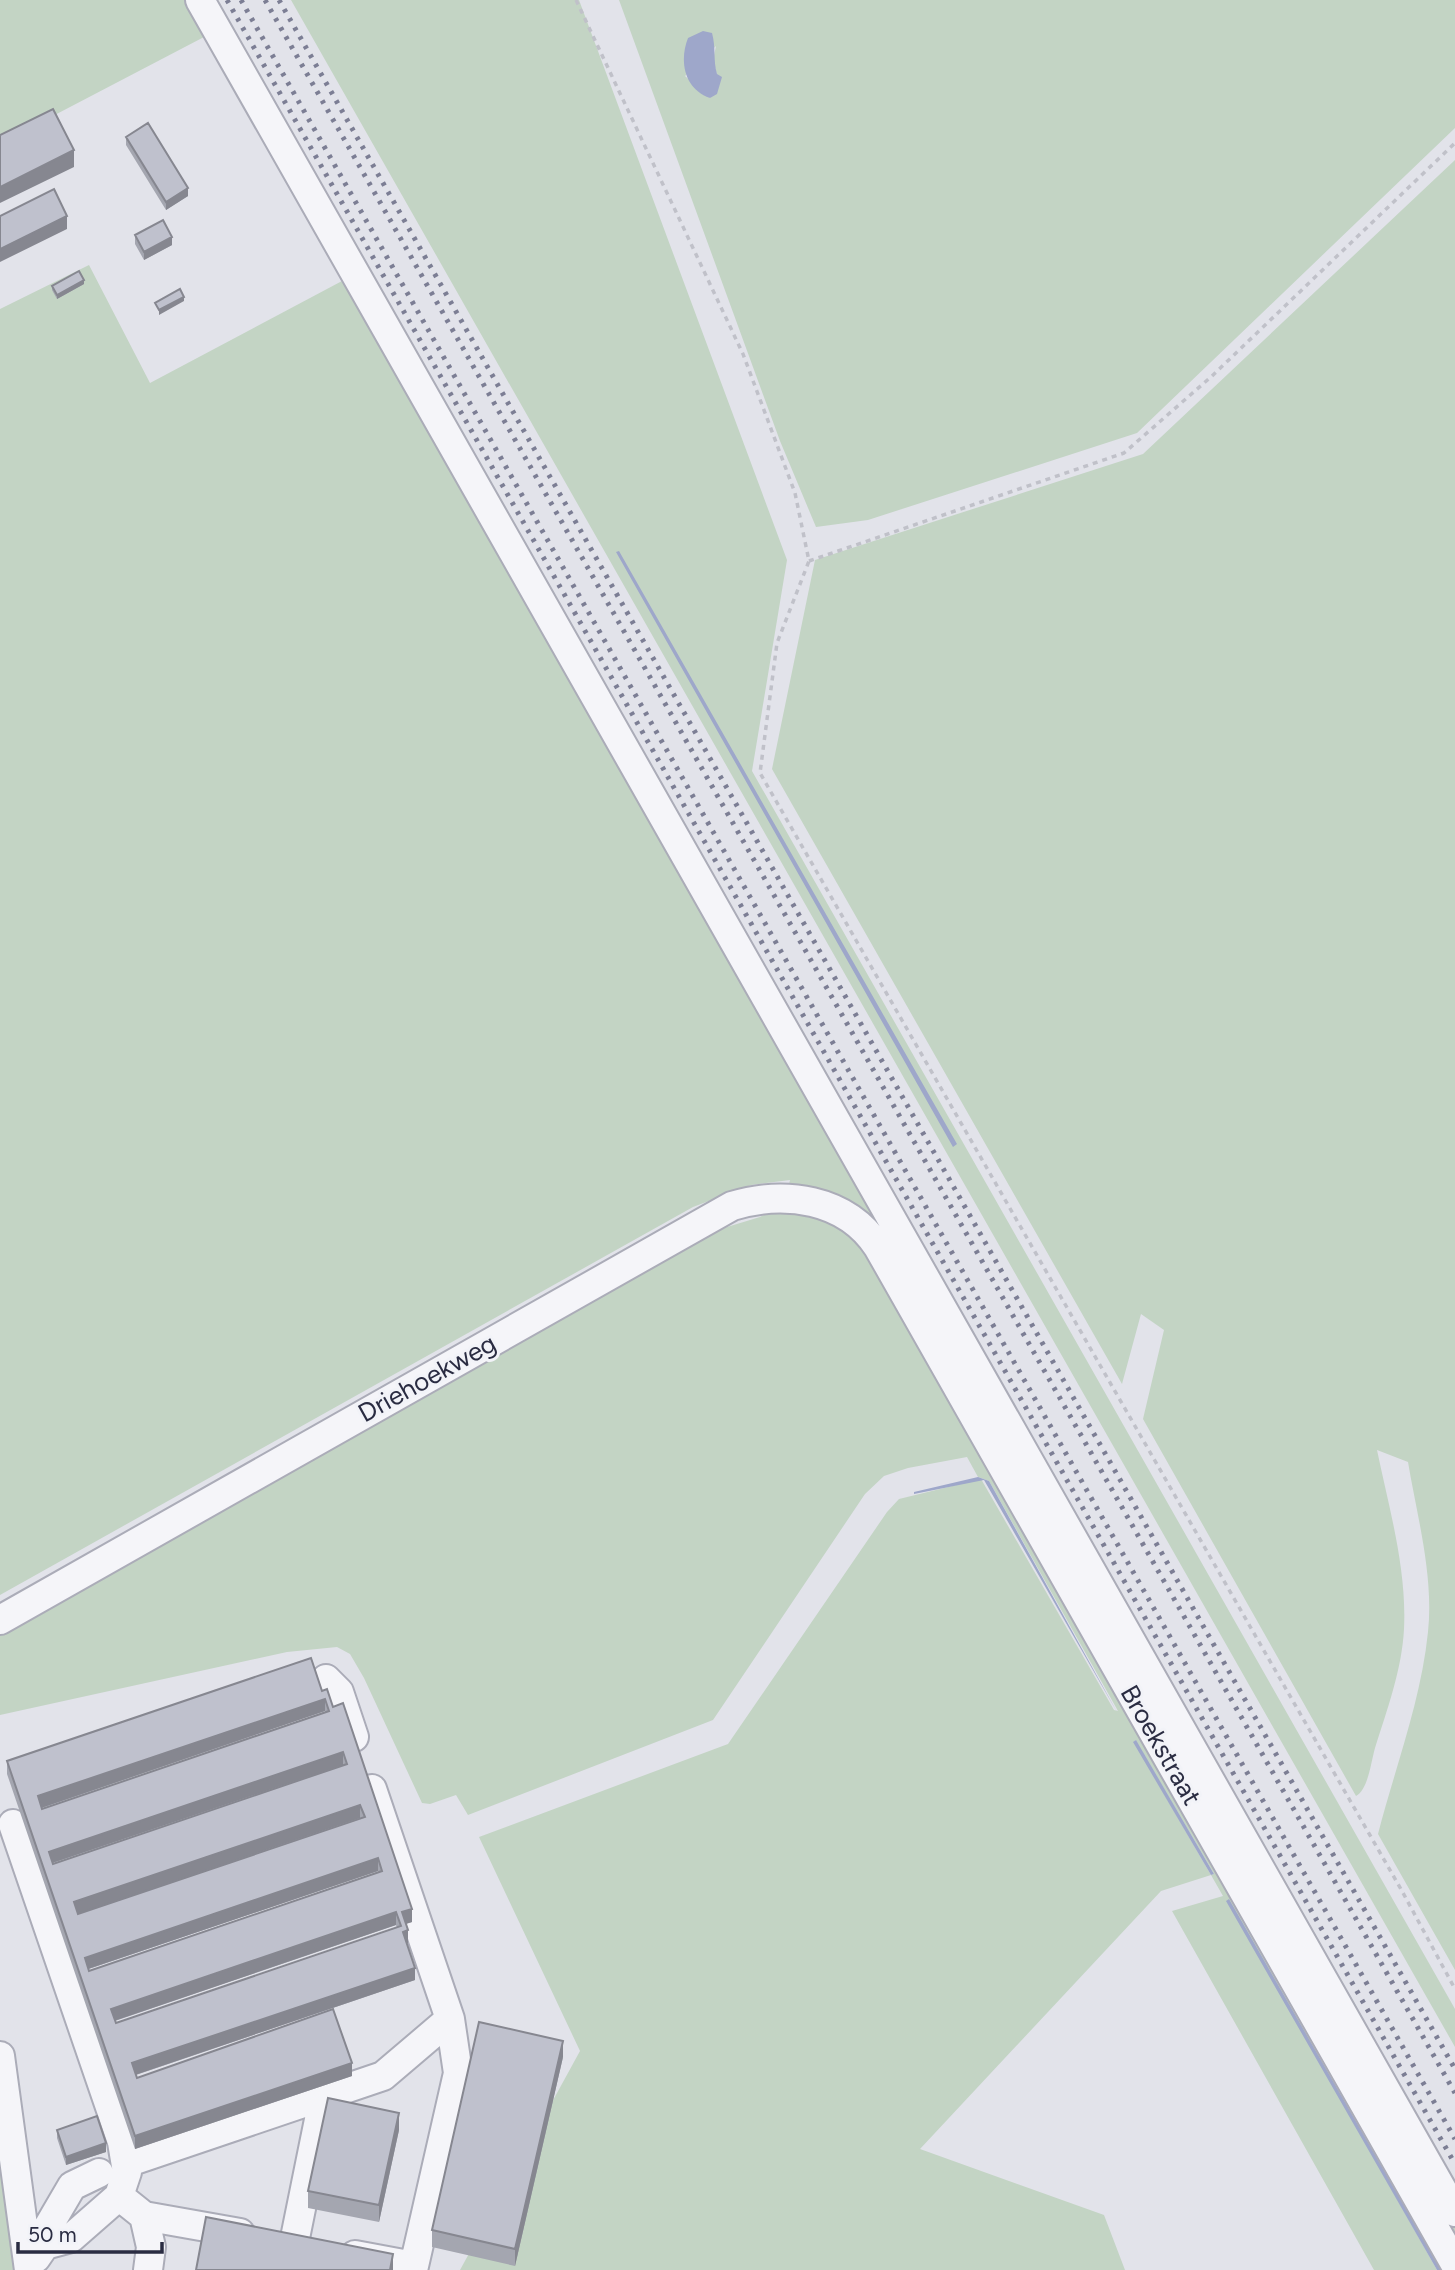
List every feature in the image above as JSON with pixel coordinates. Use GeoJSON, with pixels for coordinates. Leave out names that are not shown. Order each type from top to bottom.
{"type":"FeatureCollection","features":[{"type":"Feature","properties":{"kind":"street"},"geometry":{"type":"LineString","coordinates":[[200,0],[1455,2212]]}},
{"type":"Feature","properties":{"kind":"street"},"geometry":{"type":"LineString","coordinates":[[858,1224],[872,1202],[874,1188],[870,1177]]}},
{"type":"Feature","properties":{"kind":"street","name":"Driehoekweg"},"geometry":{"type":"LineString","coordinates":[[0,1620],[732,1206],[755,1199],[786,1198],[822,1205],[858,1224]]}},
{"type":"Feature","properties":{"kind":"street","name":"Broekstraat"},"geometry":{"type":"LineString","coordinates":[[858,1224],[878,1247],[1455,2264]]}},
{"type":"Feature","properties":{"kind":"street"},"geometry":{"type":"LineString","coordinates":[[119,2196],[144,2216],[425,2268],[458,2073],[450,2019],[339,1692],[327,1679]]}},
{"type":"Feature","properties":{"kind":"street"},"geometry":{"type":"LineString","coordinates":[[13,1824],[122,2141],[127,2172],[119,2196],[71,2238],[46,2245]]}},
{"type":"Feature","properties":{"kind":"street"},"geometry":{"type":"LineString","coordinates":[[126,2162],[383,2076],[450,2019]]}},
{"type":"Feature","properties":{"kind":"street"},"geometry":{"type":"LineString","coordinates":[[0,2056],[29,2269]]}},
{"type":"Feature","properties":{"kind":"street"},"geometry":{"type":"LineString","coordinates":[[316,2248],[324,2095]]}},
{"type":"Feature","properties":{"kind":"street"},"geometry":{"type":"LineString","coordinates":[[29,2269],[46,2245],[48,2227],[72,2186],[99,2173]]}},
{"type":"Feature","properties":{"kind":"street"},"geometry":{"type":"LineString","coordinates":[[144,2216],[151,2247],[148,2270]]}},
{"type":"Feature","properties":{"kind":"path"},"geometry":{"type":"LineString","coordinates":[[576,0],[743,354],[795,493],[808,561],[778,643],[760,773],[1381,1855],[1455,1989]]}},
{"type":"Feature","properties":{"kind":"path"},"geometry":{"type":"LineString","coordinates":[[808,561],[1124,453],[1212,376],[1455,143]]}},
{"type":"Feature","properties":{"kind":"green space"},"geometry":{"type":"Polygon","coordinates":[[[0,0],[185,0],[204,37],[49,118],[0,159],[0,0]]]}},
{"type":"Feature","properties":{"kind":"green space"},"geometry":{"type":"Polygon","coordinates":[[[187,0],[213,0],[1360,2013],[1455,2184],[1455,2255],[882,1244],[787,1193],[790,1180],[751,1185],[693,1207],[0,1595],[0,309],[89,265],[150,383],[342,281],[536,623],[187,0]]]}},
{"type":"Feature","properties":{"kind":"green space"},"geometry":{"type":"Polygon","coordinates":[[[291,0],[579,0],[787,560],[752,771],[1455,2009],[1455,2047],[291,0]]]}},
{"type":"Feature","properties":{"kind":"green space"},"geometry":{"type":"Polygon","coordinates":[[[619,0],[1455,0],[1455,128],[1137,433],[868,520],[816,527],[780,441],[619,0]],[[716,46],[685,76],[710,98],[717,75],[713,60],[716,46]]]}},
{"type":"Feature","properties":{"kind":"green space"},"geometry":{"type":"Polygon","coordinates":[[[1455,160],[1455,1970],[1378,1834],[1414,1709],[1428,1632],[1427,1568],[1408,1462],[1377,1450],[1400,1561],[1404,1629],[1393,1689],[1366,1782],[1356,1796],[1143,1419],[1164,1330],[1141,1314],[1122,1384],[772,769],[815,560],[1143,454],[1455,160]]]}},
{"type":"Feature","properties":{"kind":"green space"},"geometry":{"type":"Polygon","coordinates":[[[785,1203],[850,1224],[1453,2270],[1441,2270],[1228,1899],[1437,2270],[1374,2270],[1172,1911],[1223,1896],[1211,1875],[1161,1891],[920,2149],[1104,2215],[1125,2270],[460,2270],[580,2051],[479,1837],[728,1744],[887,1512],[899,1499],[981,1479],[1114,1710],[1118,1711],[989,1481],[978,1477],[967,1457],[908,1468],[884,1476],[865,1494],[713,1720],[468,1815],[456,1795],[430,1804],[422,1803],[364,1678],[350,1654],[337,1647],[287,1652],[0,1715],[0,1634],[633,1270],[727,1227],[760,1217],[785,1203]],[[1136,1740],[1134,1742],[1211,1875],[1214,1874],[1136,1740]]]}},
{"type":"Feature","properties":{"kind":"green space"},"geometry":{"type":"Polygon","coordinates":[[[0,2118],[20,2270],[0,2270],[0,2118]]]}},
{"type":"Feature","properties":{"kind":"water"},"geometry":{"type":"Polygon","coordinates":[[[703,31],[712,33],[717,74],[722,77],[717,94],[710,98],[694,88],[684,65],[688,38],[703,31]]]}},
{"type":"Feature","properties":{"kind":"water"},"geometry":{"type":"Polygon","coordinates":[[[619,551],[957,1144],[953,1147],[616,552],[619,551]]]}},
{"type":"Feature","properties":{"kind":"water"},"geometry":{"type":"Polygon","coordinates":[[[978,1477],[989,1481],[1117,1712],[984,1480],[914,1494],[978,1477]]]}},
{"type":"Feature","properties":{"kind":"water"},"geometry":{"type":"Polygon","coordinates":[[[1136,1740],[1214,1874],[1211,1875],[1133,1742],[1136,1740]]]}},
{"type":"Feature","properties":{"kind":"water"},"geometry":{"type":"Polygon","coordinates":[[[1229,1899],[1441,2270],[1437,2270],[1226,1901],[1229,1899]]]}},
{"type":"Feature","properties":{"kind":"building"},"geometry":{"type":"Polygon","coordinates":[[[53,109],[74,150],[0,187],[0,135],[53,109]]]}},
{"type":"Feature","properties":{"kind":"building"},"geometry":{"type":"Polygon","coordinates":[[[148,123],[188,188],[166,202],[126,137],[148,123]]]}},
{"type":"Feature","properties":{"kind":"building"},"geometry":{"type":"Polygon","coordinates":[[[54,189],[67,216],[0,249],[0,216],[54,189]]]}},
{"type":"Feature","properties":{"kind":"building"},"geometry":{"type":"Polygon","coordinates":[[[163,220],[172,237],[144,252],[135,235],[163,220]]]}},
{"type":"Feature","properties":{"kind":"building"},"geometry":{"type":"Polygon","coordinates":[[[79,271],[84,280],[57,295],[52,286],[79,271]]]}},
{"type":"Feature","properties":{"kind":"building"},"geometry":{"type":"Polygon","coordinates":[[[180,289],[184,297],[159,310],[155,303],[180,289]]]}},
{"type":"Feature","properties":{"kind":"building"},"geometry":{"type":"Polygon","coordinates":[[[311,1658],[322,1691],[327,1689],[333,1707],[343,1703],[412,1909],[402,1912],[408,1930],[403,1932],[415,1968],[132,2063],[137,2078],[333,2009],[352,2063],[135,2136],[7,1761],[311,1658]],[[325,1699],[38,1796],[42,1809],[329,1711],[325,1699]],[[343,1752],[49,1852],[53,1864],[347,1764],[343,1752]],[[360,1805],[74,1902],[78,1914],[365,1817],[360,1805]],[[378,1858],[85,1958],[89,1971],[382,1871],[378,1858]],[[396,1912],[111,2009],[116,2023],[401,1926],[396,1912]]]}},
{"type":"Feature","properties":{"kind":"building"},"geometry":{"type":"Polygon","coordinates":[[[479,2022],[563,2041],[515,2249],[432,2230],[479,2022]]]}},
{"type":"Feature","properties":{"kind":"building"},"geometry":{"type":"Polygon","coordinates":[[[328,2098],[399,2113],[379,2205],[308,2191],[328,2098]]]}},
{"type":"Feature","properties":{"kind":"building"},"geometry":{"type":"Polygon","coordinates":[[[97,2116],[106,2143],[66,2157],[57,2130],[97,2116]]]}},
{"type":"Feature","properties":{"kind":"building"},"geometry":{"type":"Polygon","coordinates":[[[206,2217],[393,2254],[390,2270],[196,2270],[206,2217]]]}},
{"type":"Feature","properties":{"kind":"railway"},"geometry":{"type":"LineString","coordinates":[[227,0],[1455,2164]]}},
{"type":"Feature","properties":{"kind":"railway"},"geometry":{"type":"LineString","coordinates":[[241,0],[1455,2139]]}},
{"type":"Feature","properties":{"kind":"railway"},"geometry":{"type":"LineString","coordinates":[[265,0],[1455,2093]]}},
{"type":"Feature","properties":{"kind":"railway"},"geometry":{"type":"LineString","coordinates":[[279,0],[1455,2069]]}}]}
